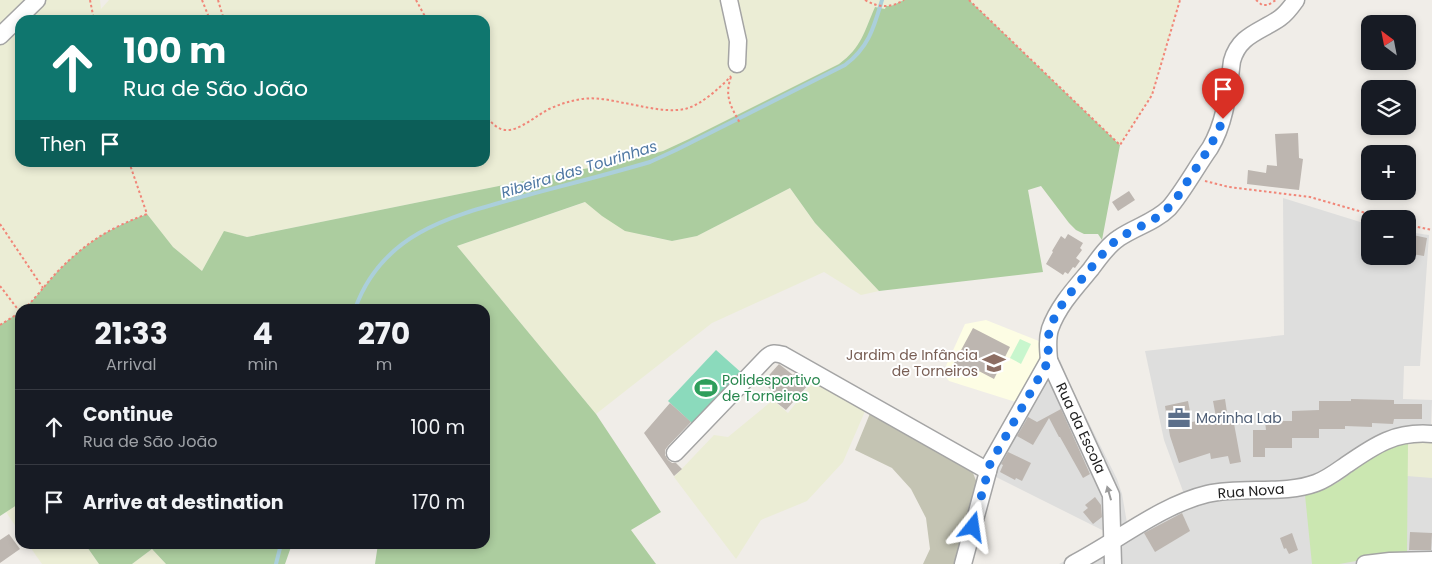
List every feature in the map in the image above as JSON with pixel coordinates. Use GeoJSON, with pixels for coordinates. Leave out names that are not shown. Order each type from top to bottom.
{"type":"FeatureCollection","features":[{"type":"Feature","properties":{"kind":"street"},"geometry":{"type":"LineString","coordinates":[[22,15],[37,0]]}},
{"type":"Feature","properties":{"kind":"street"},"geometry":{"type":"LineString","coordinates":[[729,0],[738,42],[737,64]]}},
{"type":"Feature","properties":{"kind":"street"},"geometry":{"type":"LineString","coordinates":[[1049,360],[1048,344],[1050,329],[1070,294],[1106,249],[1114,242],[1153,220],[1168,209],[1215,139],[1226,106],[1232,61],[1239,46],[1246,38],[1286,13],[1296,0]]}},
{"type":"Feature","properties":{"kind":"street"},"geometry":{"type":"LineString","coordinates":[[0,36],[15,21]]}},
{"type":"Feature","properties":{"kind":"street"},"geometry":{"type":"LineString","coordinates":[[675,454],[766,358],[770,354],[775,353],[786,357],[988,471]]}},
{"type":"Feature","properties":{"kind":"street","name":"Rua da Escola"},"geometry":{"type":"LineString","coordinates":[[963,564],[988,471],[995,455],[1049,360]]}},
{"type":"Feature","properties":{"kind":"street","name":"Rua da Escola"},"geometry":{"type":"LineString","coordinates":[[1049,360],[1111,495],[1113,564]]}},
{"type":"Feature","properties":{"kind":"street","name":"Rua Nova"},"geometry":{"type":"LineString","coordinates":[[1073,564],[1161,513],[1192,498],[1221,492],[1296,488],[1310,485],[1332,475],[1372,447],[1393,437],[1410,434],[1432,434]]}},
{"type":"Feature","properties":{"kind":"street"},"geometry":{"type":"LineString","coordinates":[[1365,564],[1432,560]]}},
{"type":"Feature","properties":{"kind":"path"},"geometry":{"type":"LineString","coordinates":[[90,0],[93,15]]}},
{"type":"Feature","properties":{"kind":"path"},"geometry":{"type":"LineString","coordinates":[[202,0],[208,15]]}},
{"type":"Feature","properties":{"kind":"path"},"geometry":{"type":"LineString","coordinates":[[218,0],[222,15]]}},
{"type":"Feature","properties":{"kind":"path"},"geometry":{"type":"LineString","coordinates":[[416,0],[424,15]]}},
{"type":"Feature","properties":{"kind":"path"},"geometry":{"type":"LineString","coordinates":[[866,1],[883,6],[891,6],[904,0]]}},
{"type":"Feature","properties":{"kind":"path"},"geometry":{"type":"LineString","coordinates":[[969,0],[1120,146],[1152,95],[1180,0]]}},
{"type":"Feature","properties":{"kind":"path"},"geometry":{"type":"LineString","coordinates":[[1256,0],[1262,5],[1268,5],[1276,0]]}},
{"type":"Feature","properties":{"kind":"path"},"geometry":{"type":"LineString","coordinates":[[490,119],[498,128],[505,131],[515,129],[557,105],[568,101],[584,99],[614,101],[660,109],[685,108],[714,92],[733,74],[728,87],[728,94],[740,124]]}},
{"type":"Feature","properties":{"kind":"path"},"geometry":{"type":"LineString","coordinates":[[29,304],[70,259],[96,238],[122,223],[146,214],[131,167]]}},
{"type":"Feature","properties":{"kind":"path"},"geometry":{"type":"LineString","coordinates":[[1191,176],[1229,188],[1310,197],[1361,212]]}},
{"type":"Feature","properties":{"kind":"path"},"geometry":{"type":"LineString","coordinates":[[0,224],[43,288]]}},
{"type":"Feature","properties":{"kind":"path"},"geometry":{"type":"LineString","coordinates":[[1416,227],[1432,230]]}},
{"type":"Feature","properties":{"kind":"path"},"geometry":{"type":"LineString","coordinates":[[0,286],[15,306]]}},
{"type":"Feature","properties":{"kind":"path"},"geometry":{"type":"LineString","coordinates":[[0,325],[15,315]]}},
{"type":"Feature","properties":{"kind":"shaded area"},"geometry":{"type":"Polygon","coordinates":[[[0,0],[100,0],[101,9],[109,0],[904,0],[891,6],[886,6],[885,9],[875,7],[860,44],[839,64],[663,151],[638,158],[247,237],[224,232],[202,271],[173,247],[146,214],[107,231],[75,255],[28,304],[15,304],[15,315],[0,325],[0,0]]]}},
{"type":"Feature","properties":{"kind":"shaded area"},"geometry":{"type":"Polygon","coordinates":[[[969,0],[1180,0],[1152,95],[1120,145],[969,0]]]}},
{"type":"Feature","properties":{"kind":"shaded area"},"geometry":{"type":"Polygon","coordinates":[[[790,188],[815,223],[879,291],[861,295],[824,272],[712,323],[596,414],[457,246],[586,202],[602,216],[646,236],[672,241],[697,236],[790,188]]]}},
{"type":"Feature","properties":{"kind":"shaded area"},"geometry":{"type":"Polygon","coordinates":[[[1283,198],[1361,222],[1361,265],[1416,265],[1416,233],[1429,235],[1420,366],[1404,366],[1403,399],[1432,400],[1432,564],[1059,564],[1099,543],[1106,532],[990,474],[1044,357],[1060,360],[1073,391],[1117,479],[1122,494],[1127,523],[1184,494],[1164,440],[1145,351],[1284,335],[1283,198]]]}},
{"type":"Feature","properties":{"kind":"shaded area","name":"Jardim de Infância de Torneiros"},"geometry":{"type":"Polygon","coordinates":[[[986,320],[1044,343],[1044,357],[1019,403],[949,381],[945,376],[945,368],[965,324],[986,320]]]}},
{"type":"Feature","properties":{"kind":"shaded area"},"geometry":{"type":"Polygon","coordinates":[[[816,378],[866,409],[843,462],[807,501],[761,520],[736,559],[674,477],[714,435],[728,437],[773,400],[788,413],[816,378]]]}},
{"type":"Feature","properties":{"kind":"shaded area"},"geometry":{"type":"Polygon","coordinates":[[[871,411],[969,463],[979,488],[958,564],[923,564],[930,549],[926,518],[911,489],[892,468],[855,450],[871,411]]]}},
{"type":"Feature","properties":{"kind":"shaded area"},"geometry":{"type":"Polygon","coordinates":[[[1432,440],[1432,478],[1407,476],[1408,441],[1432,440]]]}},
{"type":"Feature","properties":{"kind":"shaded area"},"geometry":{"type":"Polygon","coordinates":[[[15,506],[15,526],[6,512],[15,506]]]}},
{"type":"Feature","properties":{"kind":"shaded area"},"geometry":{"type":"Polygon","coordinates":[[[32,549],[88,549],[99,564],[42,564],[32,549]]]}},
{"type":"Feature","properties":{"kind":"shaded area"},"geometry":{"type":"Polygon","coordinates":[[[152,549],[166,564],[132,564],[152,549]]]}},
{"type":"Feature","properties":{"kind":"green space"},"geometry":{"type":"Polygon","coordinates":[[[904,0],[969,0],[1120,145],[1102,240],[1098,234],[1084,234],[1076,230],[1041,186],[1028,190],[1043,272],[879,291],[815,223],[790,188],[697,236],[672,241],[625,231],[585,202],[457,246],[596,414],[661,512],[631,530],[656,564],[375,564],[377,549],[490,549],[490,304],[29,304],[60,269],[90,243],[111,230],[147,214],[173,247],[202,271],[224,231],[247,237],[638,158],[663,151],[839,64],[858,45],[875,7],[885,9],[886,6],[891,6],[904,0]]]}},
{"type":"Feature","properties":{"kind":"green space"},"geometry":{"type":"Polygon","coordinates":[[[15,315],[15,506],[0,516],[0,325],[15,315]]]}},
{"type":"Feature","properties":{"kind":"green space"},"geometry":{"type":"Polygon","coordinates":[[[1020,339],[1031,344],[1021,364],[1010,358],[1020,339]]]}},
{"type":"Feature","properties":{"kind":"green space","name":"Polidesportivo de Torneiros"},"geometry":{"type":"Polygon","coordinates":[[[716,350],[744,375],[695,426],[668,401],[716,350]]]}},
{"type":"Feature","properties":{"kind":"green space"},"geometry":{"type":"Polygon","coordinates":[[[1408,441],[1407,554],[1339,564],[1312,564],[1305,495],[1331,486],[1376,454],[1408,441]]]}},
{"type":"Feature","properties":{"kind":"green space"},"geometry":{"type":"Polygon","coordinates":[[[88,549],[152,549],[132,564],[99,564],[88,549]]]}},
{"type":"Feature","properties":{"kind":"green space"},"geometry":{"type":"Polygon","coordinates":[[[152,549],[290,549],[285,564],[166,564],[152,549]]]}},
{"type":"Feature","properties":{"kind":"building"},"geometry":{"type":"Polygon","coordinates":[[[1298,133],[1299,158],[1303,159],[1299,190],[1247,184],[1248,170],[1266,173],[1267,165],[1277,166],[1275,134],[1298,133]]]}},
{"type":"Feature","properties":{"kind":"building"},"geometry":{"type":"Polygon","coordinates":[[[1129,191],[1135,200],[1118,211],[1112,202],[1129,191]]]}},
{"type":"Feature","properties":{"kind":"building"},"geometry":{"type":"Polygon","coordinates":[[[1068,234],[1083,243],[1080,248],[1082,250],[1076,258],[1080,261],[1068,274],[1065,272],[1063,275],[1046,264],[1061,236],[1065,239],[1068,234]]]}},
{"type":"Feature","properties":{"kind":"building"},"geometry":{"type":"Polygon","coordinates":[[[1416,236],[1427,238],[1424,256],[1416,255],[1416,236]]]}},
{"type":"Feature","properties":{"kind":"building"},"geometry":{"type":"Polygon","coordinates":[[[973,328],[1010,347],[994,379],[975,369],[972,375],[953,365],[973,328]]]}},
{"type":"Feature","properties":{"kind":"building"},"geometry":{"type":"Polygon","coordinates":[[[779,364],[793,375],[795,373],[808,385],[786,410],[777,403],[780,399],[763,382],[779,364]]]}},
{"type":"Feature","properties":{"kind":"building"},"geometry":{"type":"Polygon","coordinates":[[[1225,399],[1228,419],[1233,418],[1241,462],[1230,464],[1228,456],[1211,459],[1210,453],[1179,463],[1170,436],[1165,406],[1188,401],[1192,422],[1216,417],[1213,401],[1225,399]]]}},
{"type":"Feature","properties":{"kind":"building"},"geometry":{"type":"Polygon","coordinates":[[[1351,399],[1394,400],[1394,404],[1422,404],[1422,419],[1394,419],[1393,424],[1372,423],[1372,427],[1345,426],[1345,429],[1319,429],[1319,438],[1292,438],[1292,448],[1265,448],[1265,457],[1253,457],[1253,430],[1266,430],[1265,421],[1292,421],[1292,411],[1319,410],[1319,401],[1351,401],[1351,399]]]}},
{"type":"Feature","properties":{"kind":"building"},"geometry":{"type":"Polygon","coordinates":[[[670,403],[691,422],[665,450],[668,460],[676,463],[682,469],[674,476],[644,433],[670,403]]]}},
{"type":"Feature","properties":{"kind":"building"},"geometry":{"type":"Polygon","coordinates":[[[1061,409],[1090,474],[1083,478],[1049,418],[1033,445],[1017,436],[1028,417],[1037,422],[1061,409]]]}},
{"type":"Feature","properties":{"kind":"building"},"geometry":{"type":"Polygon","coordinates":[[[1008,452],[1031,463],[1022,481],[1016,478],[1015,480],[1000,472],[1003,465],[1001,464],[1008,452]]]}},
{"type":"Feature","properties":{"kind":"building"},"geometry":{"type":"Polygon","coordinates":[[[1095,497],[1101,505],[1102,517],[1093,524],[1083,512],[1088,508],[1085,505],[1095,497]]]}},
{"type":"Feature","properties":{"kind":"building"},"geometry":{"type":"Polygon","coordinates":[[[1182,513],[1190,531],[1155,552],[1144,533],[1182,513]]]}},
{"type":"Feature","properties":{"kind":"building"},"geometry":{"type":"Polygon","coordinates":[[[1410,532],[1432,533],[1431,550],[1409,550],[1410,532]]]}},
{"type":"Feature","properties":{"kind":"building"},"geometry":{"type":"Polygon","coordinates":[[[1292,533],[1298,550],[1289,554],[1286,548],[1284,549],[1280,538],[1292,533]]]}},
{"type":"Feature","properties":{"kind":"building"},"geometry":{"type":"Polygon","coordinates":[[[9,534],[15,542],[15,549],[20,549],[0,563],[0,540],[9,534]]]}},
{"type":"Feature","properties":{"kind":"waterway","name":"Ribeira das Tourinhas"},"geometry":{"type":"LineString","coordinates":[[357,304],[368,282],[384,261],[403,243],[425,230],[475,210],[650,162],[845,65],[860,51],[870,36],[882,0]]}},
{"type":"Feature","properties":{"kind":"waterway","name":"Ribeira das Tourinhas"},"geometry":{"type":"LineString","coordinates":[[276,564],[280,549]]}},
{"type":"Feature","properties":{"kind":"place","name":"Jardim de Infância de Torneiros"},"geometry":{"type":"Point","coordinates":[994,363]}},
{"type":"Feature","properties":{"kind":"place","name":"Polidesportivo de Torneiros"},"geometry":{"type":"Point","coordinates":[706,388]}},
{"type":"Feature","properties":{"kind":"place","name":"Morinha Lab"},"geometry":{"type":"Point","coordinates":[1179,418]}},
{"type":"Feature","properties":{"kind":"route"},"geometry":{"type":"LineString","coordinates":[[973,527],[990,464],[1049,360],[1049,334],[1060,309],[1110,246],[1119,238],[1153,220],[1168,209],[1210,148],[1223,119]]}}]}
